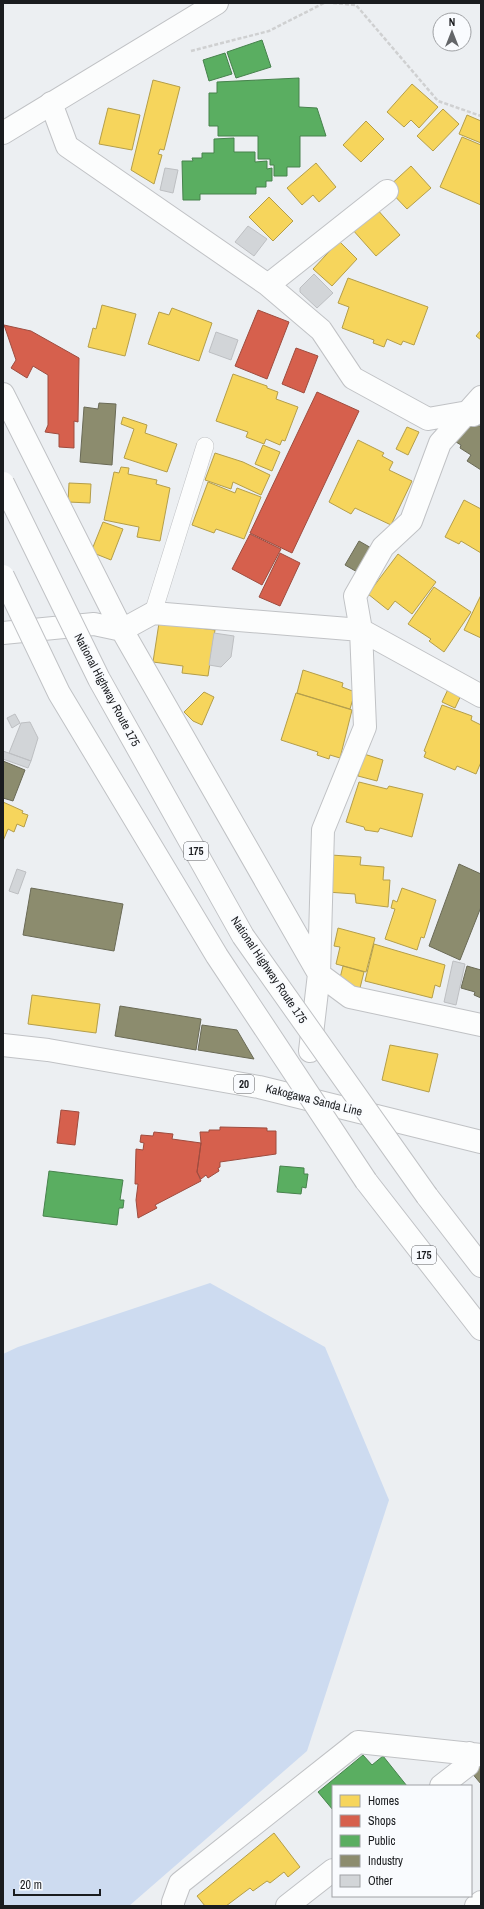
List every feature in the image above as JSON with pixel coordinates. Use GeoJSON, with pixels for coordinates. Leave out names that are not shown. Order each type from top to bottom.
{"type":"FeatureCollection","features":[{"type":"Feature","properties":{"kind":"main road"},"geometry":{"type":"LineString","coordinates":[[3,133],[157,41],[217,3]]}},
{"type":"Feature","properties":{"kind":"main road"},"geometry":{"type":"LineString","coordinates":[[51,103],[66,146],[268,286],[321,330],[353,378],[428,419],[477,409]]}},
{"type":"Feature","properties":{"kind":"main road"},"geometry":{"type":"LineString","coordinates":[[268,286],[387,191]]}},
{"type":"Feature","properties":{"kind":"main road"},"geometry":{"type":"LineString","coordinates":[[3,394],[122,630],[319,974],[350,997],[481,1025]]}},
{"type":"Feature","properties":{"kind":"main road"},"geometry":{"type":"LineString","coordinates":[[310,1051],[319,974],[323,830],[364,727],[361,630],[355,596],[384,547],[411,521],[440,443],[477,409]]}},
{"type":"Feature","properties":{"kind":"main road","name":"National Highway Route 175"},"geometry":{"type":"LineString","coordinates":[[3,483],[99,679],[243,936],[427,1196],[481,1266]]}},
{"type":"Feature","properties":{"kind":"main road","name":"175"},"geometry":{"type":"LineString","coordinates":[[3,576],[59,693],[217,956],[366,1181],[481,1329]]}},
{"type":"Feature","properties":{"kind":"main road"},"geometry":{"type":"LineString","coordinates":[[3,633],[94,624],[122,630],[154,613],[361,630],[481,696]]}},
{"type":"Feature","properties":{"kind":"main road","name":"Kakogawa Sanda Line"},"geometry":{"type":"LineString","coordinates":[[3,1044],[48,1050],[259,1087],[481,1142]]}},
{"type":"Feature","properties":{"kind":"main road"},"geometry":{"type":"LineString","coordinates":[[173,1906],[180,1883],[358,1742],[475,1754],[468,1765],[442,1785]]}},
{"type":"Feature","properties":{"kind":"main road"},"geometry":{"type":"LineString","coordinates":[[287,1906],[332,1871]]}},
{"type":"Feature","properties":{"kind":"main road"},"geometry":{"type":"LineString","coordinates":[[476,1906],[481,1902]]}},
{"type":"Feature","properties":{"kind":"lane"},"geometry":{"type":"LineString","coordinates":[[154,613],[205,446]]}},
{"type":"Feature","properties":{"kind":"path"},"geometry":{"type":"LineString","coordinates":[[157,41],[188,52],[269,31],[324,3]]}},
{"type":"Feature","properties":{"kind":"path"},"geometry":{"type":"LineString","coordinates":[[333,3],[356,5],[438,102],[481,116]]}},
{"type":"Feature","properties":{"kind":"shaded area"},"geometry":{"type":"Polygon","coordinates":[[[210,1283],[325,1347],[389,1500],[307,1751],[129,1906],[3,1906],[3,1354],[18,1347],[210,1283]]]}},
{"type":"Feature","properties":{"kind":"building: Homes"},"geometry":{"type":"Polygon","coordinates":[[[153,80],[180,87],[164,150],[160,149],[158,154],[162,155],[154,184],[131,170],[153,80]]]}},
{"type":"Feature","properties":{"kind":"building: Homes"},"geometry":{"type":"Polygon","coordinates":[[[412,84],[438,107],[419,128],[411,120],[404,127],[387,112],[412,84]]]}},
{"type":"Feature","properties":{"kind":"building: Homes"},"geometry":{"type":"Polygon","coordinates":[[[108,108],[140,115],[132,150],[99,144],[108,108]]]}},
{"type":"Feature","properties":{"kind":"building: Homes"},"geometry":{"type":"Polygon","coordinates":[[[443,109],[459,124],[433,151],[417,136],[443,109]]]}},
{"type":"Feature","properties":{"kind":"building: Homes"},"geometry":{"type":"Polygon","coordinates":[[[467,115],[481,121],[481,143],[459,134],[467,115]]]}},
{"type":"Feature","properties":{"kind":"building: Homes"},"geometry":{"type":"Polygon","coordinates":[[[366,121],[384,139],[361,162],[343,145],[366,121]]]}},
{"type":"Feature","properties":{"kind":"building: Homes"},"geometry":{"type":"Polygon","coordinates":[[[462,137],[481,145],[481,205],[440,187],[462,137]]]}},
{"type":"Feature","properties":{"kind":"building: Homes"},"geometry":{"type":"Polygon","coordinates":[[[316,163],[336,187],[319,202],[313,195],[302,205],[287,188],[316,163]]]}},
{"type":"Feature","properties":{"kind":"building: Homes"},"geometry":{"type":"Polygon","coordinates":[[[411,166],[431,188],[407,209],[387,188],[411,166]]]}},
{"type":"Feature","properties":{"kind":"building: Homes"},"geometry":{"type":"Polygon","coordinates":[[[269,197],[293,221],[273,241],[249,217],[269,197]]]}},
{"type":"Feature","properties":{"kind":"building: Homes"},"geometry":{"type":"Polygon","coordinates":[[[376,208],[400,235],[376,256],[352,229],[376,208]]]}},
{"type":"Feature","properties":{"kind":"building: Homes"},"geometry":{"type":"Polygon","coordinates":[[[339,241],[357,259],[332,286],[313,269],[339,241]]]}},
{"type":"Feature","properties":{"kind":"building: Homes"},"geometry":{"type":"Polygon","coordinates":[[[348,278],[428,307],[414,345],[403,341],[401,345],[387,339],[384,347],[373,343],[374,340],[342,328],[349,307],[338,303],[348,278]]]}},
{"type":"Feature","properties":{"kind":"building: Homes"},"geometry":{"type":"Polygon","coordinates":[[[102,305],[136,314],[125,356],[88,347],[93,328],[96,329],[102,305]]]}},
{"type":"Feature","properties":{"kind":"building: Homes"},"geometry":{"type":"Polygon","coordinates":[[[172,308],[212,323],[199,361],[148,344],[159,312],[169,315],[172,308]]]}},
{"type":"Feature","properties":{"kind":"building: Homes"},"geometry":{"type":"Polygon","coordinates":[[[481,330],[481,340],[476,336],[481,330]]]}},
{"type":"Feature","properties":{"kind":"building: Homes"},"geometry":{"type":"Polygon","coordinates":[[[233,374],[267,386],[267,388],[278,392],[276,399],[298,407],[285,441],[282,440],[280,445],[266,439],[264,444],[246,437],[248,432],[216,421],[233,374]]]}},
{"type":"Feature","properties":{"kind":"building: Homes"},"geometry":{"type":"Polygon","coordinates":[[[123,417],[147,425],[145,433],[177,444],[167,472],[124,458],[134,429],[121,424],[123,417]]]}},
{"type":"Feature","properties":{"kind":"building: Homes"},"geometry":{"type":"Polygon","coordinates":[[[407,427],[419,432],[408,455],[396,449],[407,427]]]}},
{"type":"Feature","properties":{"kind":"building: Homes"},"geometry":{"type":"Polygon","coordinates":[[[358,440],[384,453],[382,456],[393,462],[389,470],[412,481],[391,525],[355,508],[351,514],[329,502],[358,440]]]}},
{"type":"Feature","properties":{"kind":"building: Homes"},"geometry":{"type":"Polygon","coordinates":[[[263,445],[280,452],[272,471],[255,464],[263,445]]]}},
{"type":"Feature","properties":{"kind":"building: Homes"},"geometry":{"type":"Polygon","coordinates":[[[215,453],[243,462],[270,475],[261,495],[233,482],[231,489],[205,480],[215,453]]]}},
{"type":"Feature","properties":{"kind":"building: Homes"},"geometry":{"type":"Polygon","coordinates":[[[121,467],[129,468],[128,474],[157,480],[156,484],[170,488],[160,541],[137,537],[139,527],[104,520],[114,472],[119,473],[121,467]]]}},
{"type":"Feature","properties":{"kind":"building: Homes"},"geometry":{"type":"Polygon","coordinates":[[[208,482],[235,493],[237,488],[261,497],[244,539],[216,529],[214,533],[192,525],[208,482]]]}},
{"type":"Feature","properties":{"kind":"building: Homes"},"geometry":{"type":"Polygon","coordinates":[[[69,483],[91,484],[90,503],[68,502],[69,483]]]}},
{"type":"Feature","properties":{"kind":"building: Homes"},"geometry":{"type":"Polygon","coordinates":[[[464,500],[481,509],[481,553],[461,541],[459,544],[445,537],[464,500]]]}},
{"type":"Feature","properties":{"kind":"building: Homes"},"geometry":{"type":"Polygon","coordinates":[[[103,522],[123,529],[111,560],[91,552],[103,522]]]}},
{"type":"Feature","properties":{"kind":"building: Homes"},"geometry":{"type":"Polygon","coordinates":[[[398,554],[436,582],[412,614],[395,601],[388,610],[368,594],[398,554]]]}},
{"type":"Feature","properties":{"kind":"building: Homes"},"geometry":{"type":"Polygon","coordinates":[[[434,587],[471,612],[444,652],[429,641],[431,639],[408,624],[434,587]]]}},
{"type":"Feature","properties":{"kind":"building: Homes"},"geometry":{"type":"Polygon","coordinates":[[[481,595],[481,638],[464,630],[481,595]]]}},
{"type":"Feature","properties":{"kind":"building: Homes"},"geometry":{"type":"Polygon","coordinates":[[[159,623],[215,630],[208,676],[182,673],[183,666],[153,662],[159,623]]]}},
{"type":"Feature","properties":{"kind":"building: Homes"},"geometry":{"type":"Polygon","coordinates":[[[303,670],[343,683],[342,687],[355,692],[350,709],[297,693],[303,670]]]}},
{"type":"Feature","properties":{"kind":"building: Homes"},"geometry":{"type":"Polygon","coordinates":[[[450,685],[463,691],[455,708],[442,702],[450,685]]]}},
{"type":"Feature","properties":{"kind":"building: Homes"},"geometry":{"type":"Polygon","coordinates":[[[204,692],[214,697],[202,725],[193,721],[184,712],[204,692]]]}},
{"type":"Feature","properties":{"kind":"building: Homes"},"geometry":{"type":"Polygon","coordinates":[[[296,693],[352,710],[340,758],[330,755],[329,759],[317,755],[318,752],[281,740],[296,693]]]}},
{"type":"Feature","properties":{"kind":"building: Homes"},"geometry":{"type":"Polygon","coordinates":[[[442,705],[472,716],[471,720],[481,725],[481,762],[476,774],[457,766],[455,770],[424,757],[426,752],[424,751],[442,705]]]}},
{"type":"Feature","properties":{"kind":"building: Homes"},"geometry":{"type":"Polygon","coordinates":[[[364,754],[383,760],[377,781],[358,776],[364,754]]]}},
{"type":"Feature","properties":{"kind":"building: Homes"},"geometry":{"type":"Polygon","coordinates":[[[359,782],[387,789],[389,786],[423,794],[412,837],[380,828],[378,832],[365,830],[364,827],[346,822],[359,782]]]}},
{"type":"Feature","properties":{"kind":"building: Homes"},"geometry":{"type":"Polygon","coordinates":[[[3,802],[23,811],[22,813],[28,815],[24,827],[17,824],[14,832],[8,829],[3,841],[3,802]]]}},
{"type":"Feature","properties":{"kind":"building: Homes"},"geometry":{"type":"Polygon","coordinates":[[[331,855],[361,857],[360,865],[384,867],[383,880],[390,880],[388,907],[356,903],[355,894],[327,892],[331,855]]]}},
{"type":"Feature","properties":{"kind":"building: Homes"},"geometry":{"type":"Polygon","coordinates":[[[402,888],[436,900],[424,938],[421,937],[417,950],[385,939],[395,909],[391,908],[393,900],[397,902],[402,888]]]}},
{"type":"Feature","properties":{"kind":"building: Homes"},"geometry":{"type":"Polygon","coordinates":[[[338,928],[375,938],[366,972],[336,964],[340,947],[334,946],[338,928]]]}},
{"type":"Feature","properties":{"kind":"building: Homes"},"geometry":{"type":"Polygon","coordinates":[[[374,944],[445,965],[440,987],[435,985],[432,998],[365,981],[374,944]]]}},
{"type":"Feature","properties":{"kind":"building: Homes"},"geometry":{"type":"Polygon","coordinates":[[[343,966],[364,972],[360,988],[339,982],[343,966]]]}},
{"type":"Feature","properties":{"kind":"building: Homes"},"geometry":{"type":"Polygon","coordinates":[[[32,995],[100,1004],[96,1033],[28,1024],[32,995]]]}},
{"type":"Feature","properties":{"kind":"building: Homes"},"geometry":{"type":"Polygon","coordinates":[[[390,1045],[438,1054],[429,1092],[382,1080],[390,1045]]]}},
{"type":"Feature","properties":{"kind":"building: Homes"},"geometry":{"type":"Polygon","coordinates":[[[274,1833],[300,1867],[288,1877],[284,1872],[270,1883],[267,1881],[253,1891],[250,1888],[226,1906],[205,1906],[197,1896],[274,1833]]]}},
{"type":"Feature","properties":{"kind":"building: Shops"},"geometry":{"type":"Polygon","coordinates":[[[258,310],[289,322],[267,379],[235,366],[258,310]]]}},
{"type":"Feature","properties":{"kind":"building: Shops"},"geometry":{"type":"Polygon","coordinates":[[[4,325],[31,331],[79,358],[78,422],[74,421],[74,448],[59,447],[59,434],[45,432],[48,425],[48,375],[33,366],[27,378],[11,368],[16,360],[4,325]]]}},
{"type":"Feature","properties":{"kind":"building: Shops"},"geometry":{"type":"Polygon","coordinates":[[[296,348],[318,356],[304,393],[282,384],[296,348]]]}},
{"type":"Feature","properties":{"kind":"building: Shops"},"geometry":{"type":"Polygon","coordinates":[[[317,392],[359,411],[292,553],[250,533],[317,392]]]}},
{"type":"Feature","properties":{"kind":"building: Shops"},"geometry":{"type":"Polygon","coordinates":[[[250,534],[281,549],[262,585],[232,569],[250,534]]]}},
{"type":"Feature","properties":{"kind":"building: Shops"},"geometry":{"type":"Polygon","coordinates":[[[280,553],[300,563],[280,606],[259,597],[280,553]]]}},
{"type":"Feature","properties":{"kind":"building: Shops"},"geometry":{"type":"Polygon","coordinates":[[[61,1110],[79,1112],[75,1145],[57,1143],[61,1110]]]}},
{"type":"Feature","properties":{"kind":"building: Shops"},"geometry":{"type":"Polygon","coordinates":[[[220,1127],[267,1128],[267,1131],[276,1131],[276,1154],[220,1162],[220,1167],[218,1168],[219,1171],[208,1178],[206,1175],[201,1179],[197,1172],[201,1143],[200,1132],[220,1130],[220,1127]]]}},
{"type":"Feature","properties":{"kind":"building: Shops"},"geometry":{"type":"Polygon","coordinates":[[[154,1132],[173,1134],[172,1139],[201,1143],[197,1172],[201,1181],[155,1205],[157,1208],[138,1218],[136,1200],[138,1184],[135,1184],[136,1149],[143,1150],[144,1143],[140,1142],[141,1135],[153,1136],[154,1132]]]}},
{"type":"Feature","properties":{"kind":"building: Public"},"geometry":{"type":"Polygon","coordinates":[[[262,40],[271,67],[236,78],[227,52],[262,40]]]}},
{"type":"Feature","properties":{"kind":"building: Public"},"geometry":{"type":"Polygon","coordinates":[[[225,53],[232,74],[209,81],[203,60],[225,53]]]}},
{"type":"Feature","properties":{"kind":"building: Public"},"geometry":{"type":"Polygon","coordinates":[[[299,78],[299,107],[317,108],[326,136],[300,136],[300,167],[287,167],[287,176],[274,176],[274,165],[270,165],[270,159],[258,159],[258,136],[218,136],[218,126],[209,126],[209,93],[217,93],[217,82],[299,78]]]}},
{"type":"Feature","properties":{"kind":"building: Public"},"geometry":{"type":"Polygon","coordinates":[[[234,138],[234,152],[255,152],[255,162],[267,161],[267,169],[272,168],[272,181],[266,181],[266,187],[256,187],[256,194],[200,194],[200,200],[183,200],[182,161],[193,161],[192,158],[202,158],[202,153],[214,153],[214,139],[234,138]]]}},
{"type":"Feature","properties":{"kind":"building: Public"},"geometry":{"type":"Polygon","coordinates":[[[280,1166],[304,1168],[304,1174],[308,1174],[306,1188],[302,1187],[301,1194],[277,1192],[280,1166]]]}},
{"type":"Feature","properties":{"kind":"building: Public"},"geometry":{"type":"Polygon","coordinates":[[[49,1171],[123,1180],[120,1200],[124,1200],[123,1208],[119,1208],[117,1225],[43,1216],[49,1171]]]}},
{"type":"Feature","properties":{"kind":"building: Public"},"geometry":{"type":"Polygon","coordinates":[[[363,1755],[372,1765],[383,1756],[406,1785],[332,1785],[332,1809],[318,1792],[363,1755]]]}},
{"type":"Feature","properties":{"kind":"building: Industry"},"geometry":{"type":"Polygon","coordinates":[[[99,403],[116,404],[112,465],[80,462],[84,407],[98,409],[99,403]]]}},
{"type":"Feature","properties":{"kind":"building: Industry"},"geometry":{"type":"Polygon","coordinates":[[[475,423],[481,427],[481,470],[467,461],[471,455],[460,448],[461,445],[456,442],[469,425],[475,423]]]}},
{"type":"Feature","properties":{"kind":"building: Industry"},"geometry":{"type":"Polygon","coordinates":[[[359,541],[373,549],[359,573],[345,565],[359,541]]]}},
{"type":"Feature","properties":{"kind":"building: Industry"},"geometry":{"type":"Polygon","coordinates":[[[3,761],[25,770],[13,801],[3,798],[3,761]]]}},
{"type":"Feature","properties":{"kind":"building: Industry"},"geometry":{"type":"Polygon","coordinates":[[[459,864],[481,874],[481,907],[460,960],[429,946],[459,864]]]}},
{"type":"Feature","properties":{"kind":"building: Industry"},"geometry":{"type":"Polygon","coordinates":[[[31,888],[123,904],[114,951],[23,935],[31,888]]]}},
{"type":"Feature","properties":{"kind":"building: Industry"},"geometry":{"type":"Polygon","coordinates":[[[467,966],[481,970],[481,998],[474,995],[475,992],[461,988],[467,966]]]}},
{"type":"Feature","properties":{"kind":"building: Industry"},"geometry":{"type":"Polygon","coordinates":[[[120,1006],[201,1019],[196,1050],[115,1036],[120,1006]]]}},
{"type":"Feature","properties":{"kind":"building: Industry"},"geometry":{"type":"Polygon","coordinates":[[[202,1025],[237,1030],[254,1059],[198,1050],[202,1025]]]}},
{"type":"Feature","properties":{"kind":"building: Industry"},"geometry":{"type":"Polygon","coordinates":[[[481,1765],[481,1784],[471,1772],[481,1765]]]}},
{"type":"Feature","properties":{"kind":"building: Other"},"geometry":{"type":"Polygon","coordinates":[[[165,168],[178,170],[173,193],[160,190],[165,168]]]}},
{"type":"Feature","properties":{"kind":"building: Other"},"geometry":{"type":"Polygon","coordinates":[[[248,226],[267,239],[254,256],[235,242],[248,226]]]}},
{"type":"Feature","properties":{"kind":"building: Other"},"geometry":{"type":"Polygon","coordinates":[[[314,274],[333,293],[317,308],[300,292],[300,288],[314,274]]]}},
{"type":"Feature","properties":{"kind":"building: Other"},"geometry":{"type":"Polygon","coordinates":[[[216,332],[238,340],[231,360],[209,352],[216,332]]]}},
{"type":"Feature","properties":{"kind":"building: Other"},"geometry":{"type":"Polygon","coordinates":[[[214,633],[234,636],[231,657],[221,667],[209,665],[214,633]]]}},
{"type":"Feature","properties":{"kind":"building: Other"},"geometry":{"type":"Polygon","coordinates":[[[15,714],[20,723],[12,728],[7,718],[15,714]]]}},
{"type":"Feature","properties":{"kind":"building: Other"},"geometry":{"type":"Polygon","coordinates":[[[30,722],[38,738],[31,761],[9,753],[21,723],[30,722]]]}},
{"type":"Feature","properties":{"kind":"building: Other"},"geometry":{"type":"Polygon","coordinates":[[[3,751],[31,761],[28,768],[3,759],[3,751]]]}},
{"type":"Feature","properties":{"kind":"building: Other"},"geometry":{"type":"Polygon","coordinates":[[[17,869],[26,872],[18,894],[9,891],[17,869]]]}},
{"type":"Feature","properties":{"kind":"building: Other"},"geometry":{"type":"Polygon","coordinates":[[[453,961],[465,964],[456,1005],[444,1002],[453,961]]]}}]}
